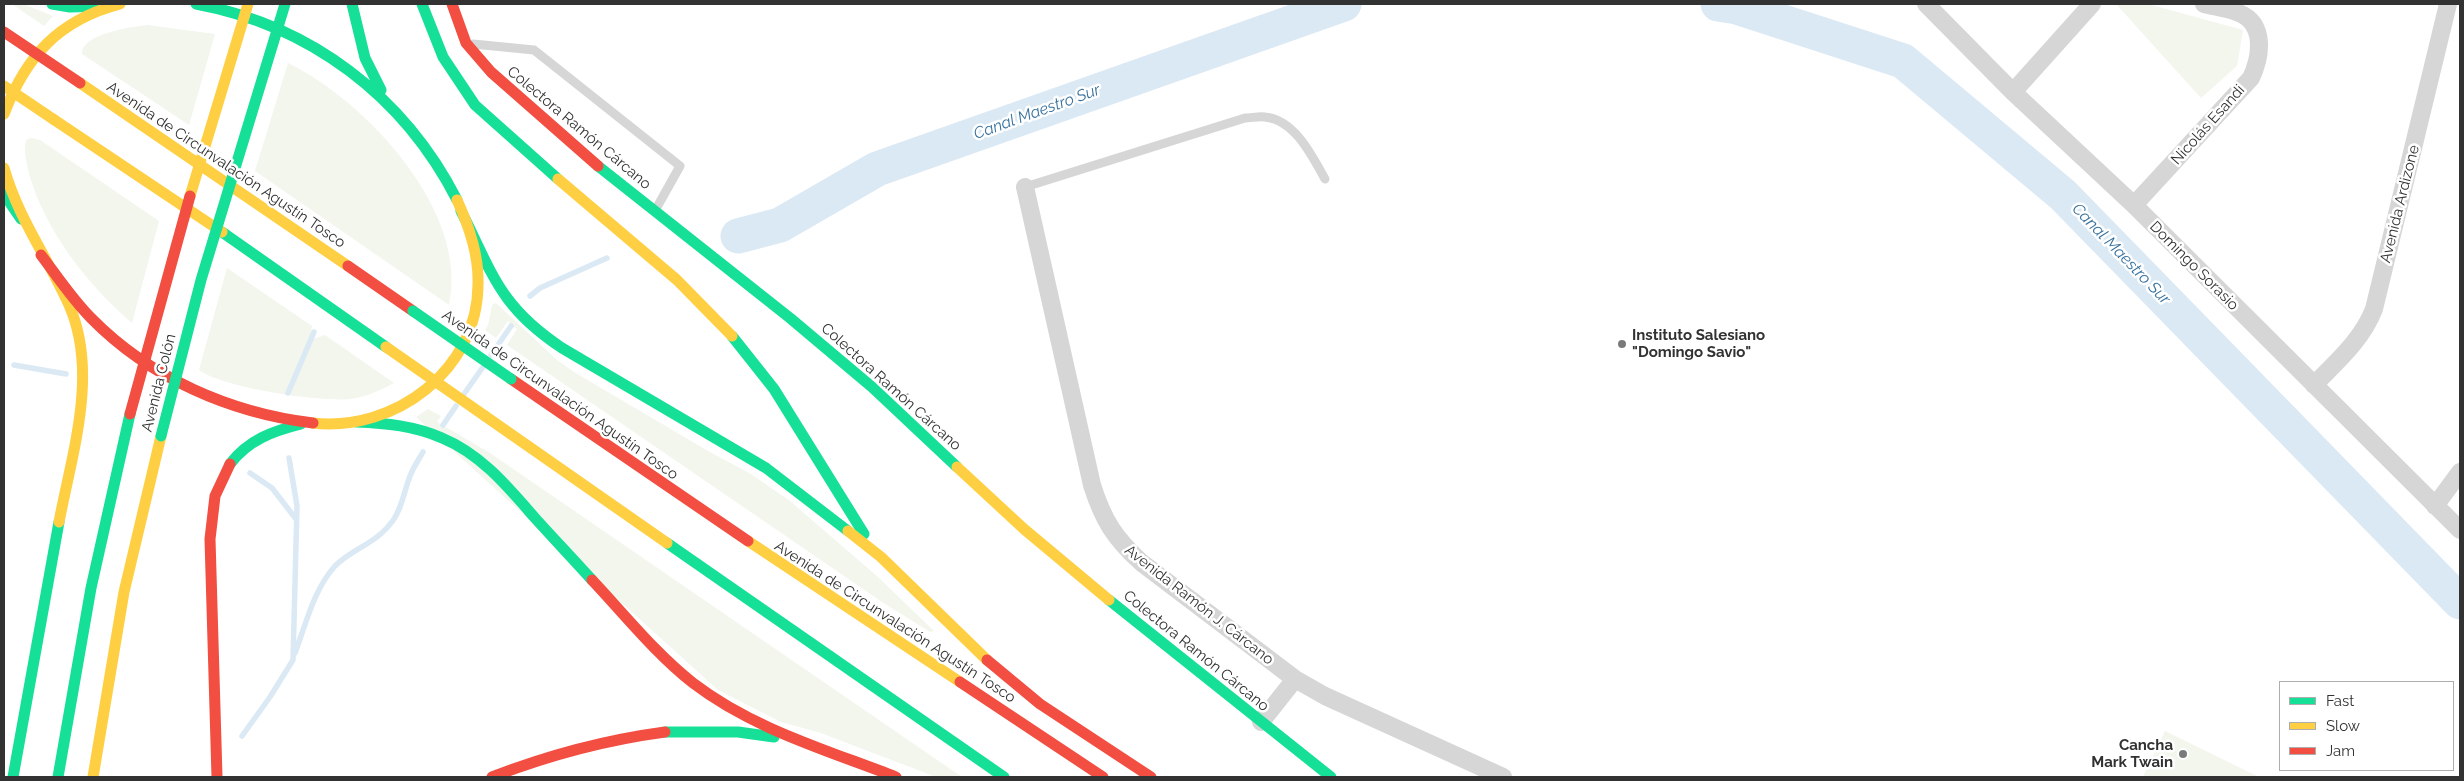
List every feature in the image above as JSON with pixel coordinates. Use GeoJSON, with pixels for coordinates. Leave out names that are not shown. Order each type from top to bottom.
{"type":"FeatureCollection","features":[{"type":"Feature","properties":{"kind":"main road"},"geometry":{"type":"LineString","coordinates":[[52,4],[70,7],[120,4]]}},
{"type":"Feature","properties":{"kind":"main road"},"geometry":{"type":"LineString","coordinates":[[196,4],[230,10],[252,18],[292,35],[333,58],[371,87],[407,126]]}},
{"type":"Feature","properties":{"kind":"main road","name":"Avenida Colón"},"geometry":{"type":"LineString","coordinates":[[58,777],[91,588],[130,414],[171,259],[248,4]]}},
{"type":"Feature","properties":{"kind":"main road","name":"Avenida Colón"},"geometry":{"type":"LineString","coordinates":[[92,777],[124,592],[160,436],[201,280],[285,4]]}},
{"type":"Feature","properties":{"kind":"main road"},"geometry":{"type":"LineString","coordinates":[[352,4],[358,37],[368,65],[383,92],[438,166],[491,275],[510,305],[534,329],[562,348],[766,468],[881,557],[976,650],[1040,704],[1151,777]]}},
{"type":"Feature","properties":{"kind":"main road"},"geometry":{"type":"LineString","coordinates":[[422,4],[440,52],[462,89],[475,105],[696,298],[752,359],[789,410],[842,501],[881,557]]}},
{"type":"Feature","properties":{"kind":"main road","name":"Colectora Ramón Cárcano"},"geometry":{"type":"LineString","coordinates":[[452,4],[466,43],[491,72],[587,158],[850,368],[1024,529],[1162,645],[1331,777]]}},
{"type":"Feature","properties":{"kind":"main road"},"geometry":{"type":"LineString","coordinates":[[4,114],[9,98],[19,79],[41,49],[71,23],[106,6]]}},
{"type":"Feature","properties":{"kind":"main road","name":"Avenida de Circunvalación Agustín Tosco"},"geometry":{"type":"LineString","coordinates":[[4,32],[413,311],[694,506],[1103,777]]}},
{"type":"Feature","properties":{"kind":"main road"},"geometry":{"type":"LineString","coordinates":[[4,86],[240,244],[386,348],[1004,777]]}},
{"type":"Feature","properties":{"kind":"main road"},"geometry":{"type":"LineString","coordinates":[[4,168],[8,187],[21,219]]}},
{"type":"Feature","properties":{"kind":"main road"},"geometry":{"type":"LineString","coordinates":[[4,194],[21,219],[70,307],[81,346],[83,374],[81,404],[13,777]]}},
{"type":"Feature","properties":{"kind":"main road"},"geometry":{"type":"LineString","coordinates":[[356,422],[396,409],[430,388],[455,358],[467,336],[474,315],[478,276],[477,257],[472,236],[461,211]]}},
{"type":"Feature","properties":{"kind":"main road"},"geometry":{"type":"LineString","coordinates":[[41,254],[91,318],[127,350],[149,366],[196,390],[247,410],[273,417],[313,422],[387,423],[417,429],[449,441],[472,454],[512,492],[649,642],[679,672],[727,706],[765,726],[809,745],[896,777]]}},
{"type":"Feature","properties":{"kind":"main road"},"geometry":{"type":"LineString","coordinates":[[217,777],[210,539],[212,501],[218,482],[237,454],[282,428],[313,422]]}},
{"type":"Feature","properties":{"kind":"main road"},"geometry":{"type":"LineString","coordinates":[[492,777],[564,751],[601,742],[652,734],[692,731],[738,733],[809,745]]}},
{"type":"Feature","properties":{"kind":"street","name":"Domingo Sorasio"},"geometry":{"type":"LineString","coordinates":[[1926,4],[2013,92],[2134,206],[2460,530]]}},
{"type":"Feature","properties":{"kind":"street"},"geometry":{"type":"LineString","coordinates":[[2013,92],[2092,4]]}},
{"type":"Feature","properties":{"kind":"street","name":"Nicolás Esandi"},"geometry":{"type":"LineString","coordinates":[[2134,206],[2251,78],[2257,65],[2259,52],[2258,33],[2252,22],[2240,13],[2204,4]]}},
{"type":"Feature","properties":{"kind":"street","name":"Avenida Ardizone"},"geometry":{"type":"LineString","coordinates":[[2314,385],[2355,342],[2368,325],[2374,309],[2448,4]]}},
{"type":"Feature","properties":{"kind":"street","name":"Avenida Ramón J. Cárcano"},"geometry":{"type":"LineString","coordinates":[[1025,187],[1092,485],[1099,508],[1108,526],[1121,544],[1142,563],[1295,679],[1325,696],[1503,777]]}},
{"type":"Feature","properties":{"kind":"street"},"geometry":{"type":"LineString","coordinates":[[2435,506],[2460,472]]}},
{"type":"Feature","properties":{"kind":"street"},"geometry":{"type":"LineString","coordinates":[[1261,722],[1295,679]]}},
{"type":"Feature","properties":{"kind":"lane"},"geometry":{"type":"LineString","coordinates":[[466,43],[534,50],[680,166],[655,211]]}},
{"type":"Feature","properties":{"kind":"lane"},"geometry":{"type":"LineString","coordinates":[[1025,187],[1245,118],[1265,117],[1284,124],[1306,146],[1325,179]]}},
{"type":"Feature","properties":{"kind":"shaded area"},"geometry":{"type":"Polygon","coordinates":[[[12,4],[23,4],[53,16],[44,26],[12,4]]]}},
{"type":"Feature","properties":{"kind":"shaded area"},"geometry":{"type":"Polygon","coordinates":[[[2116,4],[2148,4],[2243,30],[2237,66],[2201,98],[2116,4]]]}},
{"type":"Feature","properties":{"kind":"shaded area"},"geometry":{"type":"Polygon","coordinates":[[[147,25],[215,34],[189,125],[82,54],[84,47],[89,41],[108,33],[147,25]]]}},
{"type":"Feature","properties":{"kind":"shaded area"},"geometry":{"type":"Polygon","coordinates":[[[288,63],[318,80],[349,104],[379,132],[406,163],[428,198],[444,233],[451,269],[449,305],[255,171],[288,63]]]}},
{"type":"Feature","properties":{"kind":"shaded area"},"geometry":{"type":"Polygon","coordinates":[[[31,138],[40,140],[159,221],[132,323],[115,308],[84,274],[70,256],[46,216],[36,195],[26,161],[26,140],[31,138]]]}},
{"type":"Feature","properties":{"kind":"shaded area"},"geometry":{"type":"Polygon","coordinates":[[[227,268],[312,326],[311,334],[286,394],[290,394],[313,339],[325,335],[394,383],[373,393],[356,398],[317,398],[295,396],[250,388],[211,377],[199,370],[227,268]]]}},
{"type":"Feature","properties":{"kind":"shaded area"},"geometry":{"type":"Polygon","coordinates":[[[496,303],[557,360],[574,372],[708,451],[751,474],[790,501],[878,577],[934,631],[930,632],[882,602],[507,345],[517,329],[508,321],[496,338],[485,330],[488,325],[492,305],[496,303]]]}},
{"type":"Feature","properties":{"kind":"shaded area"},"geometry":{"type":"Polygon","coordinates":[[[428,409],[441,416],[437,422],[490,453],[962,777],[936,777],[821,733],[781,722],[718,690],[416,417],[428,409]]]}},
{"type":"Feature","properties":{"kind":"shaded area","name":"Cancha Mark Twain"},"geometry":{"type":"Polygon","coordinates":[[[2165,731],[2259,777],[2143,777],[2165,731]]]}},
{"type":"Feature","properties":{"kind":"waterway","name":"Canal Maestro Sur"},"geometry":{"type":"LineString","coordinates":[[738,236],[780,225],[877,169],[1344,4]]}},
{"type":"Feature","properties":{"kind":"waterway","name":"Canal Maestro Sur"},"geometry":{"type":"LineString","coordinates":[[1718,4],[1737,7],[1903,61],[2063,195],[2460,602]]}},
{"type":"Feature","properties":{"kind":"waterway","name":"Canal Maestro Sur"},"geometry":{"type":"LineString","coordinates":[[530,296],[540,288],[607,258]]}},
{"type":"Feature","properties":{"kind":"waterway","name":"Canal Maestro Sur"},"geometry":{"type":"LineString","coordinates":[[491,355],[511,326]]}},
{"type":"Feature","properties":{"kind":"waterway"},"geometry":{"type":"LineString","coordinates":[[288,393],[314,332]]}},
{"type":"Feature","properties":{"kind":"waterway","name":"Canal Maestro Sur"},"geometry":{"type":"LineString","coordinates":[[14,365],[66,374]]}},
{"type":"Feature","properties":{"kind":"waterway","name":"Canal Maestro Sur"},"geometry":{"type":"LineString","coordinates":[[464,394],[483,367]]}},
{"type":"Feature","properties":{"kind":"waterway","name":"Canal Maestro Sur"},"geometry":{"type":"LineString","coordinates":[[443,425],[456,406]]}},
{"type":"Feature","properties":{"kind":"waterway","name":"Canal Maestro Sur"},"geometry":{"type":"LineString","coordinates":[[295,653],[321,585],[335,566],[380,535],[394,519],[412,472],[423,452]]}},
{"type":"Feature","properties":{"kind":"waterway"},"geometry":{"type":"LineString","coordinates":[[242,736],[270,697],[293,660],[297,506],[289,458]]}},
{"type":"Feature","properties":{"kind":"waterway"},"geometry":{"type":"LineString","coordinates":[[250,473],[272,488],[296,519]]}},
{"type":"Feature","properties":{"kind":"traffic: fast"},"geometry":{"type":"LineString","coordinates":[[52,4],[70,7],[106,6]]}},
{"type":"Feature","properties":{"kind":"traffic: fast"},"geometry":{"type":"LineString","coordinates":[[196,4],[238,14],[277,29],[315,48],[349,71],[381,98],[410,128],[435,163],[457,200]]}},
{"type":"Feature","properties":{"kind":"traffic: fast"},"geometry":{"type":"LineString","coordinates":[[161,436],[201,280],[285,4]]}},
{"type":"Feature","properties":{"kind":"traffic: fast"},"geometry":{"type":"LineString","coordinates":[[352,4],[365,58],[381,90]]}},
{"type":"Feature","properties":{"kind":"traffic: fast"},"geometry":{"type":"LineString","coordinates":[[422,4],[443,57],[475,105],[558,179]]}},
{"type":"Feature","properties":{"kind":"traffic: fast"},"geometry":{"type":"LineString","coordinates":[[598,166],[790,318],[872,387],[957,467]]}},
{"type":"Feature","properties":{"kind":"traffic: fast"},"geometry":{"type":"LineString","coordinates":[[4,194],[21,219]]}},
{"type":"Feature","properties":{"kind":"traffic: fast"},"geometry":{"type":"LineString","coordinates":[[461,211],[490,271],[500,287],[524,318],[541,333],[562,348],[766,468],[848,531]]}},
{"type":"Feature","properties":{"kind":"traffic: fast"},"geometry":{"type":"LineString","coordinates":[[222,232],[386,347]]}},
{"type":"Feature","properties":{"kind":"traffic: fast"},"geometry":{"type":"LineString","coordinates":[[413,311],[511,379]]}},
{"type":"Feature","properties":{"kind":"traffic: fast"},"geometry":{"type":"LineString","coordinates":[[732,336],[774,389],[864,534]]}},
{"type":"Feature","properties":{"kind":"traffic: fast"},"geometry":{"type":"LineString","coordinates":[[58,777],[91,588],[130,414]]}},
{"type":"Feature","properties":{"kind":"traffic: fast"},"geometry":{"type":"LineString","coordinates":[[356,422],[389,424],[411,428],[442,438],[469,453],[504,483],[592,580]]}},
{"type":"Feature","properties":{"kind":"traffic: fast"},"geometry":{"type":"LineString","coordinates":[[230,464],[253,443],[271,433],[301,424]]}},
{"type":"Feature","properties":{"kind":"traffic: fast"},"geometry":{"type":"LineString","coordinates":[[13,777],[59,522]]}},
{"type":"Feature","properties":{"kind":"traffic: fast"},"geometry":{"type":"LineString","coordinates":[[667,543],[1004,777]]}},
{"type":"Feature","properties":{"kind":"traffic: fast"},"geometry":{"type":"LineString","coordinates":[[1109,600],[1331,777]]}},
{"type":"Feature","properties":{"kind":"traffic: fast"},"geometry":{"type":"LineString","coordinates":[[665,732],[738,732],[774,737]]}},
{"type":"Feature","properties":{"kind":"traffic: slow"},"geometry":{"type":"LineString","coordinates":[[4,114],[23,75],[47,43],[79,20],[120,4]]}},
{"type":"Feature","properties":{"kind":"traffic: slow"},"geometry":{"type":"LineString","coordinates":[[190,196],[248,4]]}},
{"type":"Feature","properties":{"kind":"traffic: slow"},"geometry":{"type":"LineString","coordinates":[[80,83],[348,266]]}},
{"type":"Feature","properties":{"kind":"traffic: slow"},"geometry":{"type":"LineString","coordinates":[[4,86],[53,119]]}},
{"type":"Feature","properties":{"kind":"traffic: slow"},"geometry":{"type":"LineString","coordinates":[[53,119],[222,232]]}},
{"type":"Feature","properties":{"kind":"traffic: slow"},"geometry":{"type":"LineString","coordinates":[[4,168],[17,204],[61,288],[78,331],[82,358],[80,413],[59,522]]}},
{"type":"Feature","properties":{"kind":"traffic: slow"},"geometry":{"type":"LineString","coordinates":[[558,179],[677,280],[732,336]]}},
{"type":"Feature","properties":{"kind":"traffic: slow"},"geometry":{"type":"LineString","coordinates":[[313,423],[344,423],[373,417],[401,406],[426,389],[447,368],[464,343],[474,315],[478,273],[472,240],[457,200]]}},
{"type":"Feature","properties":{"kind":"traffic: slow"},"geometry":{"type":"LineString","coordinates":[[386,347],[485,416]]}},
{"type":"Feature","properties":{"kind":"traffic: slow"},"geometry":{"type":"LineString","coordinates":[[485,416],[667,543]]}},
{"type":"Feature","properties":{"kind":"traffic: slow"},"geometry":{"type":"LineString","coordinates":[[93,777],[124,592],[161,436]]}},
{"type":"Feature","properties":{"kind":"traffic: slow"},"geometry":{"type":"LineString","coordinates":[[957,467],[1024,529],[1109,600]]}},
{"type":"Feature","properties":{"kind":"traffic: slow"},"geometry":{"type":"LineString","coordinates":[[848,531],[881,557],[987,660]]}},
{"type":"Feature","properties":{"kind":"traffic: slow"},"geometry":{"type":"LineString","coordinates":[[748,541],[960,682]]}},
{"type":"Feature","properties":{"kind":"traffic: jam"},"geometry":{"type":"LineString","coordinates":[[452,4],[466,43],[491,72],[598,166]]}},
{"type":"Feature","properties":{"kind":"traffic: jam"},"geometry":{"type":"LineString","coordinates":[[4,32],[80,83]]}},
{"type":"Feature","properties":{"kind":"traffic: jam"},"geometry":{"type":"LineString","coordinates":[[130,414],[190,196]]}},
{"type":"Feature","properties":{"kind":"traffic: jam"},"geometry":{"type":"LineString","coordinates":[[41,255],[91,318],[114,339],[165,375],[193,389],[252,411],[313,423]]}},
{"type":"Feature","properties":{"kind":"traffic: jam"},"geometry":{"type":"LineString","coordinates":[[348,266],[413,311]]}},
{"type":"Feature","properties":{"kind":"traffic: jam"},"geometry":{"type":"LineString","coordinates":[[511,379],[748,541]]}},
{"type":"Feature","properties":{"kind":"traffic: jam"},"geometry":{"type":"LineString","coordinates":[[217,777],[210,539],[215,496],[230,464]]}},
{"type":"Feature","properties":{"kind":"traffic: jam"},"geometry":{"type":"LineString","coordinates":[[592,580],[666,659],[693,683],[716,699],[765,726],[817,748],[896,777]]}},
{"type":"Feature","properties":{"kind":"traffic: jam"},"geometry":{"type":"LineString","coordinates":[[987,660],[1040,704],[1151,777]]}},
{"type":"Feature","properties":{"kind":"traffic: jam"},"geometry":{"type":"LineString","coordinates":[[960,682],[1103,777]]}},
{"type":"Feature","properties":{"kind":"traffic: jam"},"geometry":{"type":"LineString","coordinates":[[492,777],[577,749],[665,732]]}},
{"type":"Feature","properties":{"kind":"place","name":"Instituto Salesiano \"Domingo Savio\""},"geometry":{"type":"Point","coordinates":[1622,344]}},
{"type":"Feature","properties":{"kind":"place","name":"Cancha Mark Twain"},"geometry":{"type":"Point","coordinates":[2183,754]}}]}
